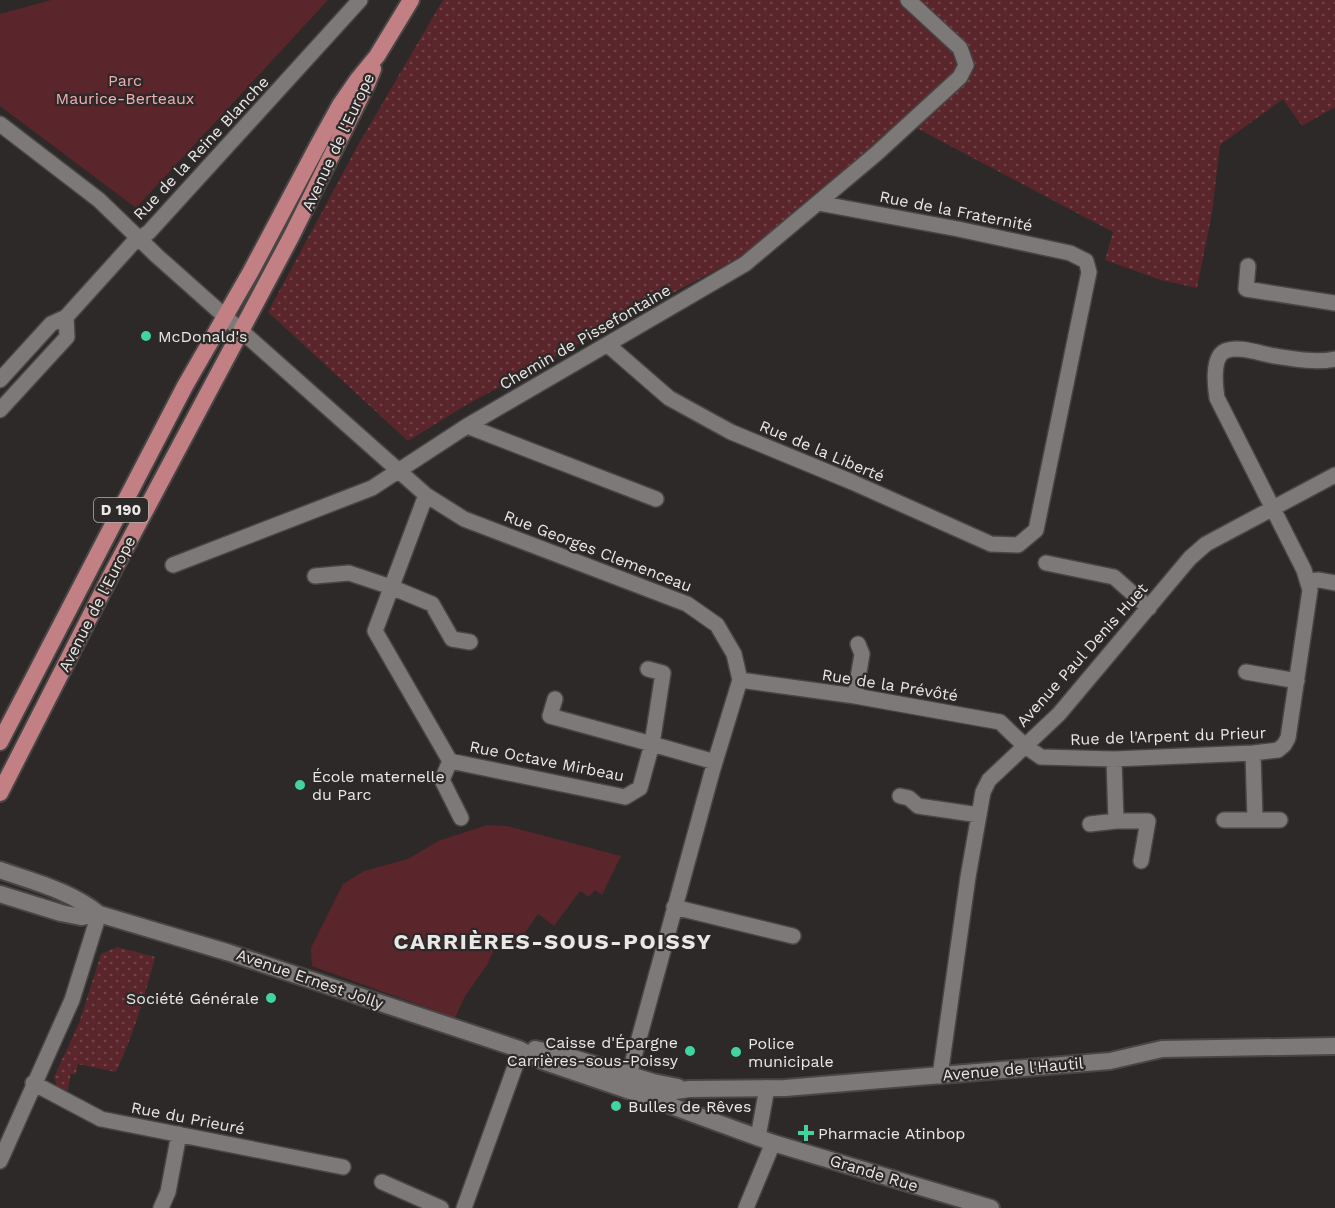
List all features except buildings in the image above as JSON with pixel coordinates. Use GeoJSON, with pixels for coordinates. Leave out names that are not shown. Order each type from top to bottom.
{"type":"FeatureCollection","features":[{"type":"Feature","properties":{"kind":"main road","name":"D 190"},"geometry":{"type":"LineString","coordinates":[[377,56],[411,0]]}},
{"type":"Feature","properties":{"kind":"main road","name":"Avenue de l'Europe"},"geometry":{"type":"LineString","coordinates":[[0,742],[185,386],[250,273],[340,105],[377,56]]}},
{"type":"Feature","properties":{"kind":"main road","name":"Avenue de l'Europe"},"geometry":{"type":"LineString","coordinates":[[0,793],[111,575],[318,186],[367,84],[377,56]]}},
{"type":"Feature","properties":{"kind":"street","name":"Rue de la Reine Blanche"},"geometry":{"type":"LineString","coordinates":[[0,380],[51,324],[66,317],[132,244],[149,232],[360,0]]}},
{"type":"Feature","properties":{"kind":"street","name":"Chemin de Pissefontaine"},"geometry":{"type":"LineString","coordinates":[[173,565],[372,488],[467,426],[745,264],[876,154],[960,77],[966,65],[960,48],[908,0]]}},
{"type":"Feature","properties":{"kind":"street","name":"Rue Georges Clemenceau"},"geometry":{"type":"LineString","coordinates":[[0,124],[99,200],[156,256],[426,495],[464,519],[687,604],[717,625],[734,654],[740,680]]}},
{"type":"Feature","properties":{"kind":"street","name":"Rue de la Fraternité"},"geometry":{"type":"LineString","coordinates":[[818,203],[1047,248],[1070,253],[1086,261],[1089,272],[1036,530]]}},
{"type":"Feature","properties":{"kind":"street"},"geometry":{"type":"LineString","coordinates":[[1248,266],[1246,289],[1335,303]]}},
{"type":"Feature","properties":{"kind":"street"},"geometry":{"type":"LineString","coordinates":[[0,410],[67,337],[66,317]]}},
{"type":"Feature","properties":{"kind":"street","name":"Rue de la Liberté"},"geometry":{"type":"LineString","coordinates":[[608,345],[669,398],[731,432],[991,544],[1018,545],[1036,530]]}},
{"type":"Feature","properties":{"kind":"street","name":"Rue de l'Arpent du Prieur"},"geometry":{"type":"LineString","coordinates":[[1025,746],[1041,757],[1114,759],[1270,752],[1284,745],[1288,738],[1310,590],[1308,581],[1217,398],[1214,382],[1218,358],[1223,352],[1235,349],[1323,362],[1335,360]]}},
{"type":"Feature","properties":{"kind":"street"},"geometry":{"type":"LineString","coordinates":[[467,426],[656,499]]}},
{"type":"Feature","properties":{"kind":"street","name":"Avenue Paul Denis Huet"},"geometry":{"type":"LineString","coordinates":[[940,1076],[968,876],[983,792],[989,780],[1059,714],[1190,558],[1206,544],[1335,475]]}},
{"type":"Feature","properties":{"kind":"street","name":"Rue Octave Mirbeau"},"geometry":{"type":"LineString","coordinates":[[426,495],[375,631],[450,761],[625,797],[640,788],[652,744],[663,673],[648,669]]}},
{"type":"Feature","properties":{"kind":"street"},"geometry":{"type":"LineString","coordinates":[[1046,563],[1114,578],[1149,609]]}},
{"type":"Feature","properties":{"kind":"street"},"geometry":{"type":"LineString","coordinates":[[315,576],[349,573],[432,604],[452,639],[470,642]]}},
{"type":"Feature","properties":{"kind":"street"},"geometry":{"type":"LineString","coordinates":[[1308,581],[1319,580],[1335,583]]}},
{"type":"Feature","properties":{"kind":"street"},"geometry":{"type":"LineString","coordinates":[[855,696],[862,654],[858,644]]}},
{"type":"Feature","properties":{"kind":"street"},"geometry":{"type":"LineString","coordinates":[[1246,672],[1297,681]]}},
{"type":"Feature","properties":{"kind":"street"},"geometry":{"type":"LineString","coordinates":[[629,1075],[674,907],[740,680]]}},
{"type":"Feature","properties":{"kind":"street","name":"Rue de la Prévôté"},"geometry":{"type":"LineString","coordinates":[[740,680],[855,696],[1000,722],[1025,746]]}},
{"type":"Feature","properties":{"kind":"street"},"geometry":{"type":"LineString","coordinates":[[555,699],[550,716],[715,762]]}},
{"type":"Feature","properties":{"kind":"street"},"geometry":{"type":"LineString","coordinates":[[1253,753],[1255,819]]}},
{"type":"Feature","properties":{"kind":"street"},"geometry":{"type":"LineString","coordinates":[[1114,759],[1116,821]]}},
{"type":"Feature","properties":{"kind":"street"},"geometry":{"type":"LineString","coordinates":[[450,761],[442,780],[461,818]]}},
{"type":"Feature","properties":{"kind":"street"},"geometry":{"type":"LineString","coordinates":[[900,796],[909,798],[918,806],[979,815]]}},
{"type":"Feature","properties":{"kind":"street"},"geometry":{"type":"LineString","coordinates":[[1224,820],[1280,820]]}},
{"type":"Feature","properties":{"kind":"street"},"geometry":{"type":"LineString","coordinates":[[1090,824],[1148,821],[1141,861]]}},
{"type":"Feature","properties":{"kind":"street","name":"Avenue Ernest Jolly"},"geometry":{"type":"LineString","coordinates":[[0,870],[70,895],[83,901],[99,914],[230,953],[519,1049],[542,1061],[645,1096]]}},
{"type":"Feature","properties":{"kind":"street","name":"Avenue Ernest Jolly"},"geometry":{"type":"LineString","coordinates":[[0,894],[61,913],[81,917],[99,914]]}},
{"type":"Feature","properties":{"kind":"street"},"geometry":{"type":"LineString","coordinates":[[674,907],[793,936]]}},
{"type":"Feature","properties":{"kind":"street"},"geometry":{"type":"LineString","coordinates":[[0,1161],[72,1000],[99,914]]}},
{"type":"Feature","properties":{"kind":"street","name":"Avenue de l'Hautil"},"geometry":{"type":"LineString","coordinates":[[689,1089],[767,1088],[940,1076],[1110,1061],[1162,1049],[1335,1046]]}},
{"type":"Feature","properties":{"kind":"street"},"geometry":{"type":"LineString","coordinates":[[464,1208],[519,1049]]}},
{"type":"Feature","properties":{"kind":"street","name":"Avenue Ernest Jolly"},"geometry":{"type":"LineString","coordinates":[[519,1049],[539,1049],[629,1075],[689,1089]]}},
{"type":"Feature","properties":{"kind":"street","name":"Rue du Prieuré"},"geometry":{"type":"LineString","coordinates":[[33,1083],[101,1119],[343,1167]]}},
{"type":"Feature","properties":{"kind":"street"},"geometry":{"type":"LineString","coordinates":[[746,1208],[765,1140],[767,1088]]}},
{"type":"Feature","properties":{"kind":"street"},"geometry":{"type":"LineString","coordinates":[[645,1096],[689,1089]]}},
{"type":"Feature","properties":{"kind":"street","name":"Grande Rue"},"geometry":{"type":"LineString","coordinates":[[645,1096],[765,1140],[991,1208]]}},
{"type":"Feature","properties":{"kind":"street"},"geometry":{"type":"LineString","coordinates":[[161,1208],[168,1192],[179,1134]]}},
{"type":"Feature","properties":{"kind":"street"},"geometry":{"type":"LineString","coordinates":[[382,1182],[441,1208]]}},
{"type":"Feature","properties":{"kind":"green space","name":"Parc Maurice-Berteaux"},"geometry":{"type":"Polygon","coordinates":[[[51,0],[328,0],[136,208],[0,106],[0,14],[51,0]]]}},
{"type":"Feature","properties":{"kind":"green space"},"geometry":{"type":"Polygon","coordinates":[[[443,0],[1335,0],[1335,107],[1302,126],[1283,99],[1220,145],[1212,213],[1197,288],[1161,280],[1105,260],[1113,232],[909,124],[808,206],[738,258],[466,405],[408,441],[268,312],[358,145],[443,0]]]}},
{"type":"Feature","properties":{"kind":"green space"},"geometry":{"type":"Polygon","coordinates":[[[487,825],[507,826],[621,856],[602,895],[595,890],[589,897],[580,891],[554,926],[538,914],[515,947],[500,938],[487,965],[465,996],[455,1018],[312,966],[311,948],[343,884],[364,871],[408,859],[438,841],[487,825]]]}},
{"type":"Feature","properties":{"kind":"green space"},"geometry":{"type":"Polygon","coordinates":[[[117,947],[155,957],[138,1016],[122,1058],[116,1072],[78,1064],[76,1074],[71,1074],[67,1094],[58,1091],[54,1077],[79,1023],[101,954],[117,947]]]}},
{"type":"Feature","properties":{"kind":"place","name":"McDonald's"},"geometry":{"type":"Point","coordinates":[146,336]}},
{"type":"Feature","properties":{"kind":"place","name":"École maternelle du Parc"},"geometry":{"type":"Point","coordinates":[300,785]}},
{"type":"Feature","properties":{"kind":"place","name":"Société Générale"},"geometry":{"type":"Point","coordinates":[271,998]}},
{"type":"Feature","properties":{"kind":"place","name":"Caisse d'Épargne Carrières-sous-Poissy"},"geometry":{"type":"Point","coordinates":[690,1051]}},
{"type":"Feature","properties":{"kind":"place","name":"Police municipale"},"geometry":{"type":"Point","coordinates":[736,1052]}},
{"type":"Feature","properties":{"kind":"place","name":"Bulles de Rêves"},"geometry":{"type":"Point","coordinates":[616,1106]}},
{"type":"Feature","properties":{"kind":"place","name":"Pharmacie Atinbop"},"geometry":{"type":"Point","coordinates":[806,1133]}},
{"type":"Feature","properties":{"kind":"district","name":"CARRIÈRES-SOUS-POISSY"},"geometry":{"type":"Point","coordinates":[553,941]}}]}
